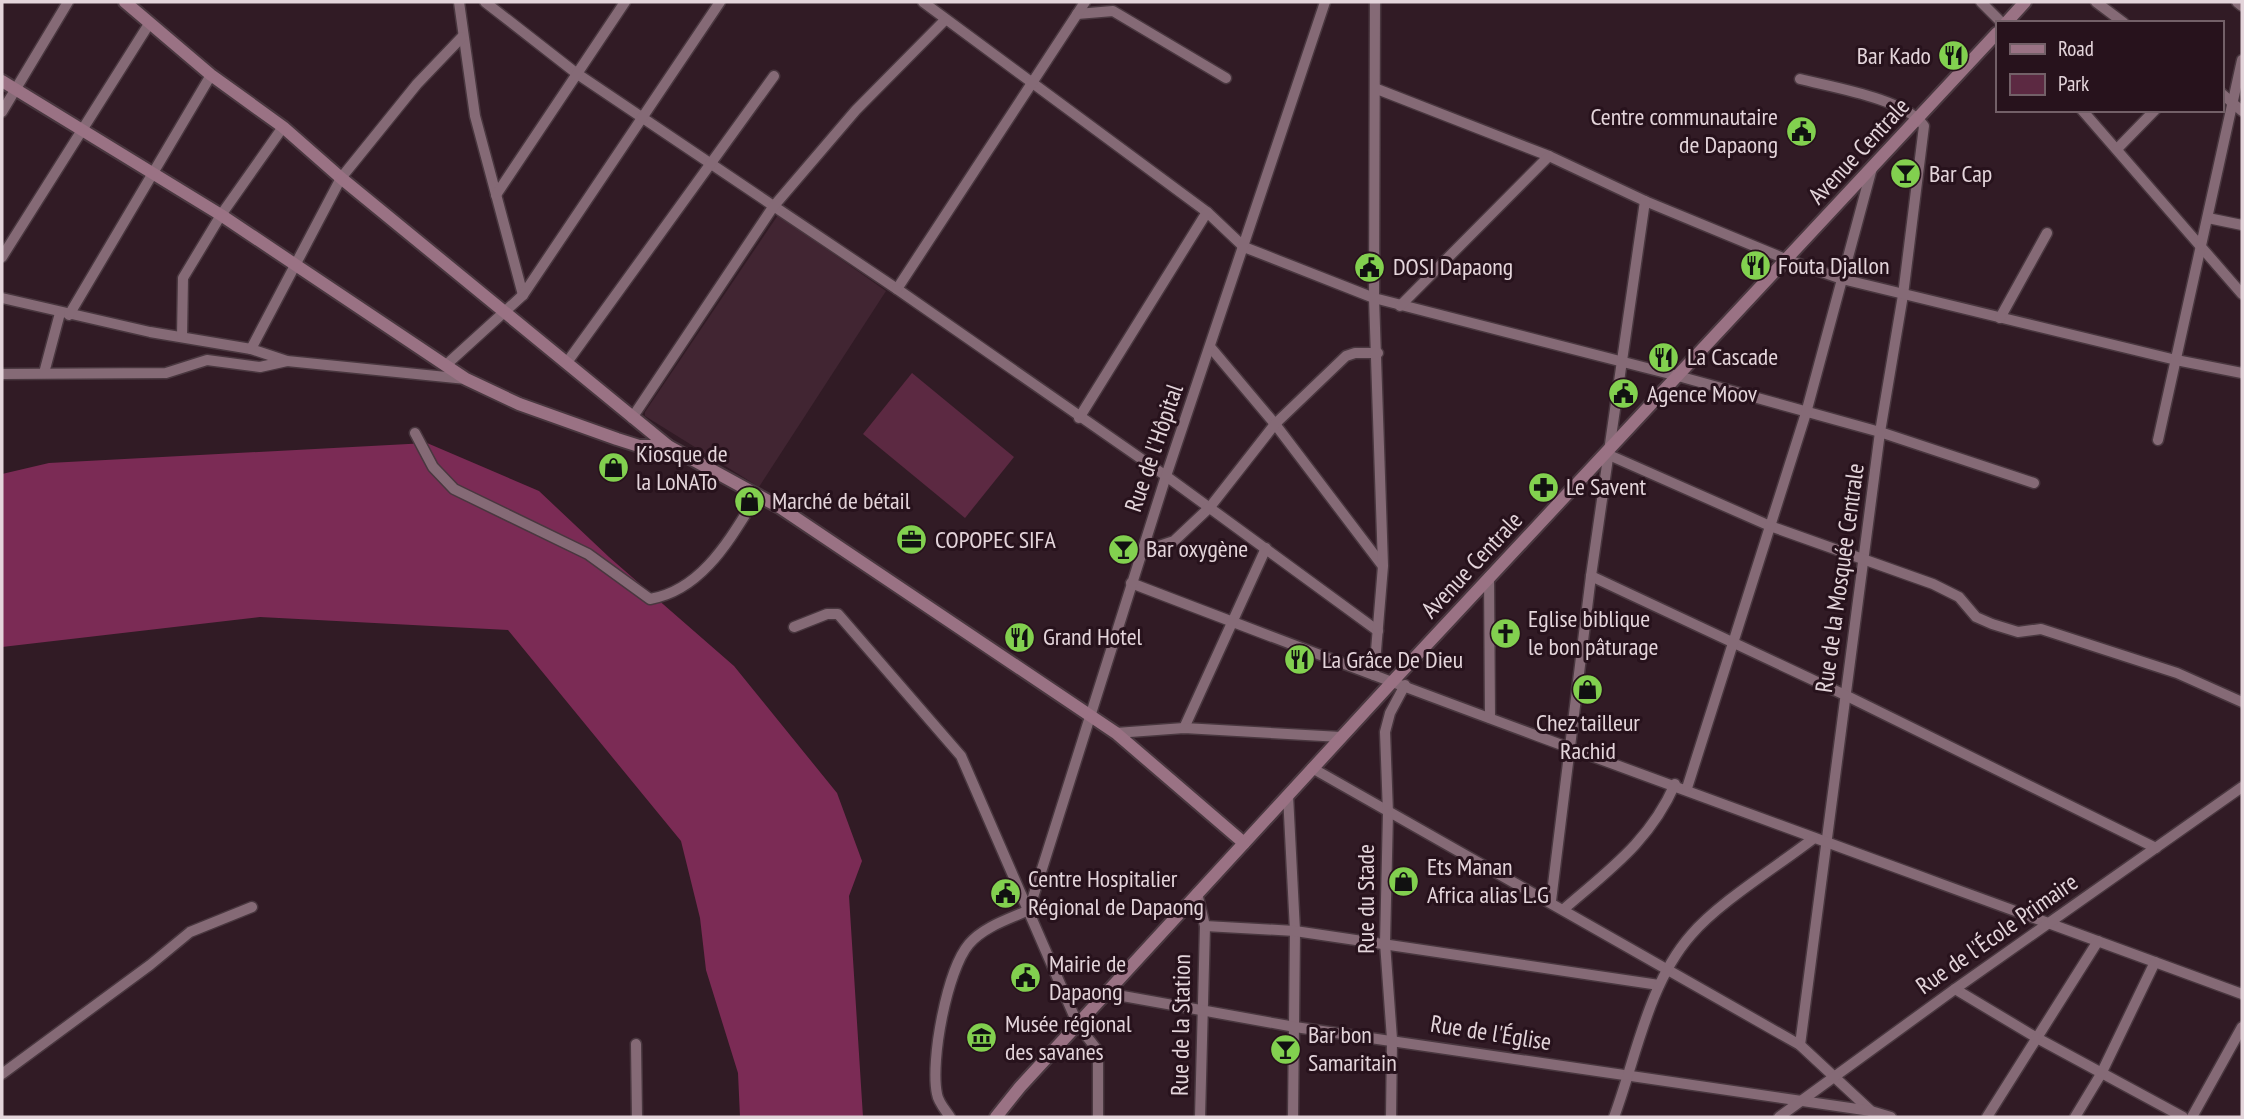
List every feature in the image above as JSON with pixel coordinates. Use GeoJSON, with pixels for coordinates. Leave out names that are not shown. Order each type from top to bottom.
{"type":"FeatureCollection","features":[{"type":"Feature","properties":{"kind":"main road"},"geometry":{"type":"LineString","coordinates":[[125,2],[211,75],[283,127],[341,178],[568,361],[668,446],[781,508],[1116,733],[1244,843]]}},
{"type":"Feature","properties":{"kind":"main road"},"geometry":{"type":"LineString","coordinates":[[2006,21],[2025,2]]}},
{"type":"Feature","properties":{"kind":"main road","name":"Avenue Centrale"},"geometry":{"type":"LineString","coordinates":[[989,1117],[1078,1025],[1341,737],[1399,683],[1489,577],[1609,452],[1996,34]]}},
{"type":"Feature","properties":{"kind":"main road"},"geometry":{"type":"LineString","coordinates":[[2,81],[84,130],[152,176],[221,215],[466,379],[519,404],[617,439],[639,446],[668,446]]}},
{"type":"Feature","properties":{"kind":"main road","name":"Avenue Centrale"},"geometry":{"type":"LineString","coordinates":[[996,1117],[1009,1099]]}},
{"type":"Feature","properties":{"kind":"street"},"geometry":{"type":"LineString","coordinates":[[2,112],[68,2]]}},
{"type":"Feature","properties":{"kind":"street"},"geometry":{"type":"LineString","coordinates":[[459,2],[475,116],[523,295]]}},
{"type":"Feature","properties":{"kind":"street"},"geometry":{"type":"LineString","coordinates":[[485,2],[576,74],[897,289],[1210,507],[1378,631]]}},
{"type":"Feature","properties":{"kind":"street"},"geometry":{"type":"LineString","coordinates":[[496,195],[625,2]]}},
{"type":"Feature","properties":{"kind":"street"},"geometry":{"type":"LineString","coordinates":[[446,365],[523,295],[720,2]]}},
{"type":"Feature","properties":{"kind":"street"},"geometry":{"type":"LineString","coordinates":[[923,2],[1207,212],[1244,247],[1400,306],[1621,361],[1880,432],[2034,483]]}},
{"type":"Feature","properties":{"kind":"street"},"geometry":{"type":"LineString","coordinates":[[897,289],[1085,2]]}},
{"type":"Feature","properties":{"kind":"street"},"geometry":{"type":"LineString","coordinates":[[1374,675],[1383,566],[1378,353],[1374,298],[1377,89],[1375,2]]}},
{"type":"Feature","properties":{"kind":"street"},"geometry":{"type":"LineString","coordinates":[[1981,2],[2002,21]]}},
{"type":"Feature","properties":{"kind":"street"},"geometry":{"type":"LineString","coordinates":[[2096,2],[2121,21]]}},
{"type":"Feature","properties":{"kind":"street"},"geometry":{"type":"LineString","coordinates":[[2237,2],[2242,6]]}},
{"type":"Feature","properties":{"kind":"street","name":"Rue de l'Hôpital"},"geometry":{"type":"LineString","coordinates":[[1029,910],[1088,715],[1244,247],[1320,3]]}},
{"type":"Feature","properties":{"kind":"street"},"geometry":{"type":"LineString","coordinates":[[1077,14],[1111,6],[1226,78]]}},
{"type":"Feature","properties":{"kind":"street"},"geometry":{"type":"LineString","coordinates":[[632,418],[773,207],[840,127],[945,20]]}},
{"type":"Feature","properties":{"kind":"street"},"geometry":{"type":"LineString","coordinates":[[2,257],[149,24]]}},
{"type":"Feature","properties":{"kind":"street"},"geometry":{"type":"LineString","coordinates":[[251,349],[341,178],[417,84],[462,37]]}},
{"type":"Feature","properties":{"kind":"street"},"geometry":{"type":"LineString","coordinates":[[2158,440],[2242,60]]}},
{"type":"Feature","properties":{"kind":"street"},"geometry":{"type":"LineString","coordinates":[[44,373],[64,314],[152,176],[211,75]]}},
{"type":"Feature","properties":{"kind":"street"},"geometry":{"type":"LineString","coordinates":[[568,361],[774,76]]}},
{"type":"Feature","properties":{"kind":"street"},"geometry":{"type":"LineString","coordinates":[[1800,79],[1886,102],[1918,118]]}},
{"type":"Feature","properties":{"kind":"street"},"geometry":{"type":"LineString","coordinates":[[1377,89],[1549,156],[1645,201],[1788,260],[1842,279],[2176,360],[2242,373]]}},
{"type":"Feature","properties":{"kind":"street"},"geometry":{"type":"LineString","coordinates":[[2223,94],[2242,111]]}},
{"type":"Feature","properties":{"kind":"street"},"geometry":{"type":"LineString","coordinates":[[2084,112],[2242,294]]}},
{"type":"Feature","properties":{"kind":"street"},"geometry":{"type":"LineString","coordinates":[[2117,149],[2153,112]]}},
{"type":"Feature","properties":{"kind":"street","name":"Rue de la Mosquée Centrale"},"geometry":{"type":"LineString","coordinates":[[1800,1045],[1825,843],[1866,558],[1880,432],[1903,295],[1924,126],[1918,118]]}},
{"type":"Feature","properties":{"kind":"street"},"geometry":{"type":"LineString","coordinates":[[182,337],[183,278],[221,215],[283,127]]}},
{"type":"Feature","properties":{"kind":"street"},"geometry":{"type":"LineString","coordinates":[[1400,306],[1549,156]]}},
{"type":"Feature","properties":{"kind":"street"},"geometry":{"type":"LineString","coordinates":[[1687,788],[1731,640],[1806,413],[1872,168]]}},
{"type":"Feature","properties":{"kind":"street"},"geometry":{"type":"LineString","coordinates":[[1551,901],[1591,576],[1645,201]]}},
{"type":"Feature","properties":{"kind":"street"},"geometry":{"type":"LineString","coordinates":[[1079,418],[1207,212]]}},
{"type":"Feature","properties":{"kind":"street"},"geometry":{"type":"LineString","coordinates":[[2208,218],[2242,225]]}},
{"type":"Feature","properties":{"kind":"street"},"geometry":{"type":"LineString","coordinates":[[2000,318],[2047,233]]}},
{"type":"Feature","properties":{"kind":"street"},"geometry":{"type":"LineString","coordinates":[[2,298],[64,314],[251,349],[287,361],[466,379]]}},
{"type":"Feature","properties":{"kind":"street"},"geometry":{"type":"LineString","coordinates":[[1210,348],[1275,424],[1383,566]]}},
{"type":"Feature","properties":{"kind":"street"},"geometry":{"type":"LineString","coordinates":[[1141,552],[1174,541],[1210,507],[1275,424],[1346,356],[1355,353],[1378,353]]}},
{"type":"Feature","properties":{"kind":"street"},"geometry":{"type":"LineString","coordinates":[[2,374],[166,373],[207,360],[260,367],[287,361]]}},
{"type":"Feature","properties":{"kind":"street"},"geometry":{"type":"LineString","coordinates":[[415,433],[433,467],[454,489],[587,554],[650,599],[667,595],[709,565],[757,496]]}},
{"type":"Feature","properties":{"kind":"street"},"geometry":{"type":"LineString","coordinates":[[1609,452],[1770,526],[1866,558],[1940,587],[1959,597],[1976,617],[1992,624],[2018,632],[2041,629],[2193,679],[2242,702]]}},
{"type":"Feature","properties":{"kind":"street"},"geometry":{"type":"LineString","coordinates":[[1184,728],[1266,548]]}},
{"type":"Feature","properties":{"kind":"street"},"geometry":{"type":"LineString","coordinates":[[1591,576],[1846,695],[2155,848]]}},
{"type":"Feature","properties":{"kind":"street"},"geometry":{"type":"LineString","coordinates":[[1489,577],[1490,718]]}},
{"type":"Feature","properties":{"kind":"street"},"geometry":{"type":"LineString","coordinates":[[1131,583],[1569,749],[1687,788],[1825,843],[2242,994]]}},
{"type":"Feature","properties":{"kind":"street"},"geometry":{"type":"LineString","coordinates":[[794,627],[827,614],[838,614],[954,746],[1078,1025],[1098,1051],[1098,1117]]}},
{"type":"Feature","properties":{"kind":"street","name":"Rue du Stade"},"geometry":{"type":"LineString","coordinates":[[1391,1117],[1392,1039],[1385,943],[1388,813],[1385,732],[1399,683]]}},
{"type":"Feature","properties":{"kind":"street"},"geometry":{"type":"LineString","coordinates":[[1116,733],[1184,728],[1341,737]]}},
{"type":"Feature","properties":{"kind":"street"},"geometry":{"type":"LineString","coordinates":[[1312,768],[1388,813],[1564,908],[1668,971],[1800,1045],[1871,1111]]}},
{"type":"Feature","properties":{"kind":"street"},"geometry":{"type":"LineString","coordinates":[[1564,908],[1645,836],[1663,811],[1675,784]]}},
{"type":"Feature","properties":{"kind":"street","name":"Rue de l'École Primaire"},"geometry":{"type":"LineString","coordinates":[[1779,1117],[2242,787]]}},
{"type":"Feature","properties":{"kind":"street"},"geometry":{"type":"LineString","coordinates":[[1288,795],[1296,931],[1293,1117]]}},
{"type":"Feature","properties":{"kind":"street"},"geometry":{"type":"LineString","coordinates":[[1614,1117],[1659,985],[1685,942],[1702,924],[1814,838]]}},
{"type":"Feature","properties":{"kind":"street","name":"Rue de la Station"},"geometry":{"type":"LineString","coordinates":[[1197,893],[1205,926],[1200,1117]]}},
{"type":"Feature","properties":{"kind":"street"},"geometry":{"type":"LineString","coordinates":[[2,1074],[150,965],[190,932],[252,907]]}},
{"type":"Feature","properties":{"kind":"street"},"geometry":{"type":"LineString","coordinates":[[950,1117],[937,1096],[936,1048],[943,1013],[961,957],[978,935],[1029,910]]}},
{"type":"Feature","properties":{"kind":"street"},"geometry":{"type":"LineString","coordinates":[[1205,926],[1296,931],[1659,985]]}},
{"type":"Feature","properties":{"kind":"street"},"geometry":{"type":"LineString","coordinates":[[1987,1117],[2098,941]]}},
{"type":"Feature","properties":{"kind":"street"},"geometry":{"type":"LineString","coordinates":[[2076,1117],[2101,1074],[2155,962]]}},
{"type":"Feature","properties":{"kind":"street"},"geometry":{"type":"LineString","coordinates":[[1955,989],[2101,1074],[2183,1117]]}},
{"type":"Feature","properties":{"kind":"street","name":"Rue de l'Église"},"geometry":{"type":"LineString","coordinates":[[1106,993],[1295,1027],[1392,1039],[1802,1103],[1871,1111],[1891,1117]]}},
{"type":"Feature","properties":{"kind":"street"},"geometry":{"type":"LineString","coordinates":[[2192,1117],[2242,1027]]}},
{"type":"Feature","properties":{"kind":"street"},"geometry":{"type":"LineString","coordinates":[[636,1044],[637,1117]]}},
{"type":"Feature","properties":{"kind":"shaded area"},"geometry":{"type":"Polygon","coordinates":[[[778,215],[886,291],[759,487],[645,416],[645,412],[778,215]]]}},
{"type":"Feature","properties":{"kind":"shaded area"},"geometry":{"type":"Polygon","coordinates":[[[427,443],[539,491],[609,557],[734,666],[837,793],[862,861],[849,896],[863,1117],[740,1117],[738,1073],[706,970],[700,918],[681,841],[508,630],[260,617],[2,647],[2,474],[49,463],[427,443]]]}},
{"type":"Feature","properties":{"kind":"green space"},"geometry":{"type":"Polygon","coordinates":[[[912,373],[1014,457],[965,518],[863,434],[912,373]]]}},
{"type":"Feature","properties":{"kind":"place","name":"Bar Kado"},"geometry":{"type":"Point","coordinates":[1954,56]}},
{"type":"Feature","properties":{"kind":"place","name":"Centre communautaire de Dapaong"},"geometry":{"type":"Point","coordinates":[1801,131]}},
{"type":"Feature","properties":{"kind":"place","name":"Bar Cap"},"geometry":{"type":"Point","coordinates":[1906,174]}},
{"type":"Feature","properties":{"kind":"place","name":"Fouta Djallon"},"geometry":{"type":"Point","coordinates":[1755,266]}},
{"type":"Feature","properties":{"kind":"place","name":"DOSI Dapaong"},"geometry":{"type":"Point","coordinates":[1370,267]}},
{"type":"Feature","properties":{"kind":"place","name":"La Cascade"},"geometry":{"type":"Point","coordinates":[1664,357]}},
{"type":"Feature","properties":{"kind":"place","name":"Agence Moov"},"geometry":{"type":"Point","coordinates":[1624,394]}},
{"type":"Feature","properties":{"kind":"place","name":"Kiosque de la LoNATo"},"geometry":{"type":"Point","coordinates":[613,468]}},
{"type":"Feature","properties":{"kind":"place","name":"Le Savent"},"geometry":{"type":"Point","coordinates":[1543,487]}},
{"type":"Feature","properties":{"kind":"place","name":"Marché de bétail"},"geometry":{"type":"Point","coordinates":[749,501]}},
{"type":"Feature","properties":{"kind":"place","name":"COPOPEC SIFA"},"geometry":{"type":"Point","coordinates":[912,540]}},
{"type":"Feature","properties":{"kind":"place","name":"Bar oxygène"},"geometry":{"type":"Point","coordinates":[1123,549]}},
{"type":"Feature","properties":{"kind":"place","name":"Eglise biblique le bon pâturage"},"geometry":{"type":"Point","coordinates":[1505,633]}},
{"type":"Feature","properties":{"kind":"place","name":"Grand Hotel"},"geometry":{"type":"Point","coordinates":[1020,637]}},
{"type":"Feature","properties":{"kind":"place","name":"La Grâce De Dieu"},"geometry":{"type":"Point","coordinates":[1299,660]}},
{"type":"Feature","properties":{"kind":"place","name":"Chez tailleur Rachid"},"geometry":{"type":"Point","coordinates":[1588,689]}},
{"type":"Feature","properties":{"kind":"place","name":"Ets Manan Africa alias L.G"},"geometry":{"type":"Point","coordinates":[1404,881]}},
{"type":"Feature","properties":{"kind":"place","name":"Centre Hospitalier Régional de Dapaong"},"geometry":{"type":"Point","coordinates":[1005,893]}},
{"type":"Feature","properties":{"kind":"place","name":"Mairie de Dapaong"},"geometry":{"type":"Point","coordinates":[1026,978]}},
{"type":"Feature","properties":{"kind":"place","name":"Musée régional des savanes"},"geometry":{"type":"Point","coordinates":[982,1038]}},
{"type":"Feature","properties":{"kind":"place","name":"Bar bon Samaritain"},"geometry":{"type":"Point","coordinates":[1285,1049]}}]}
